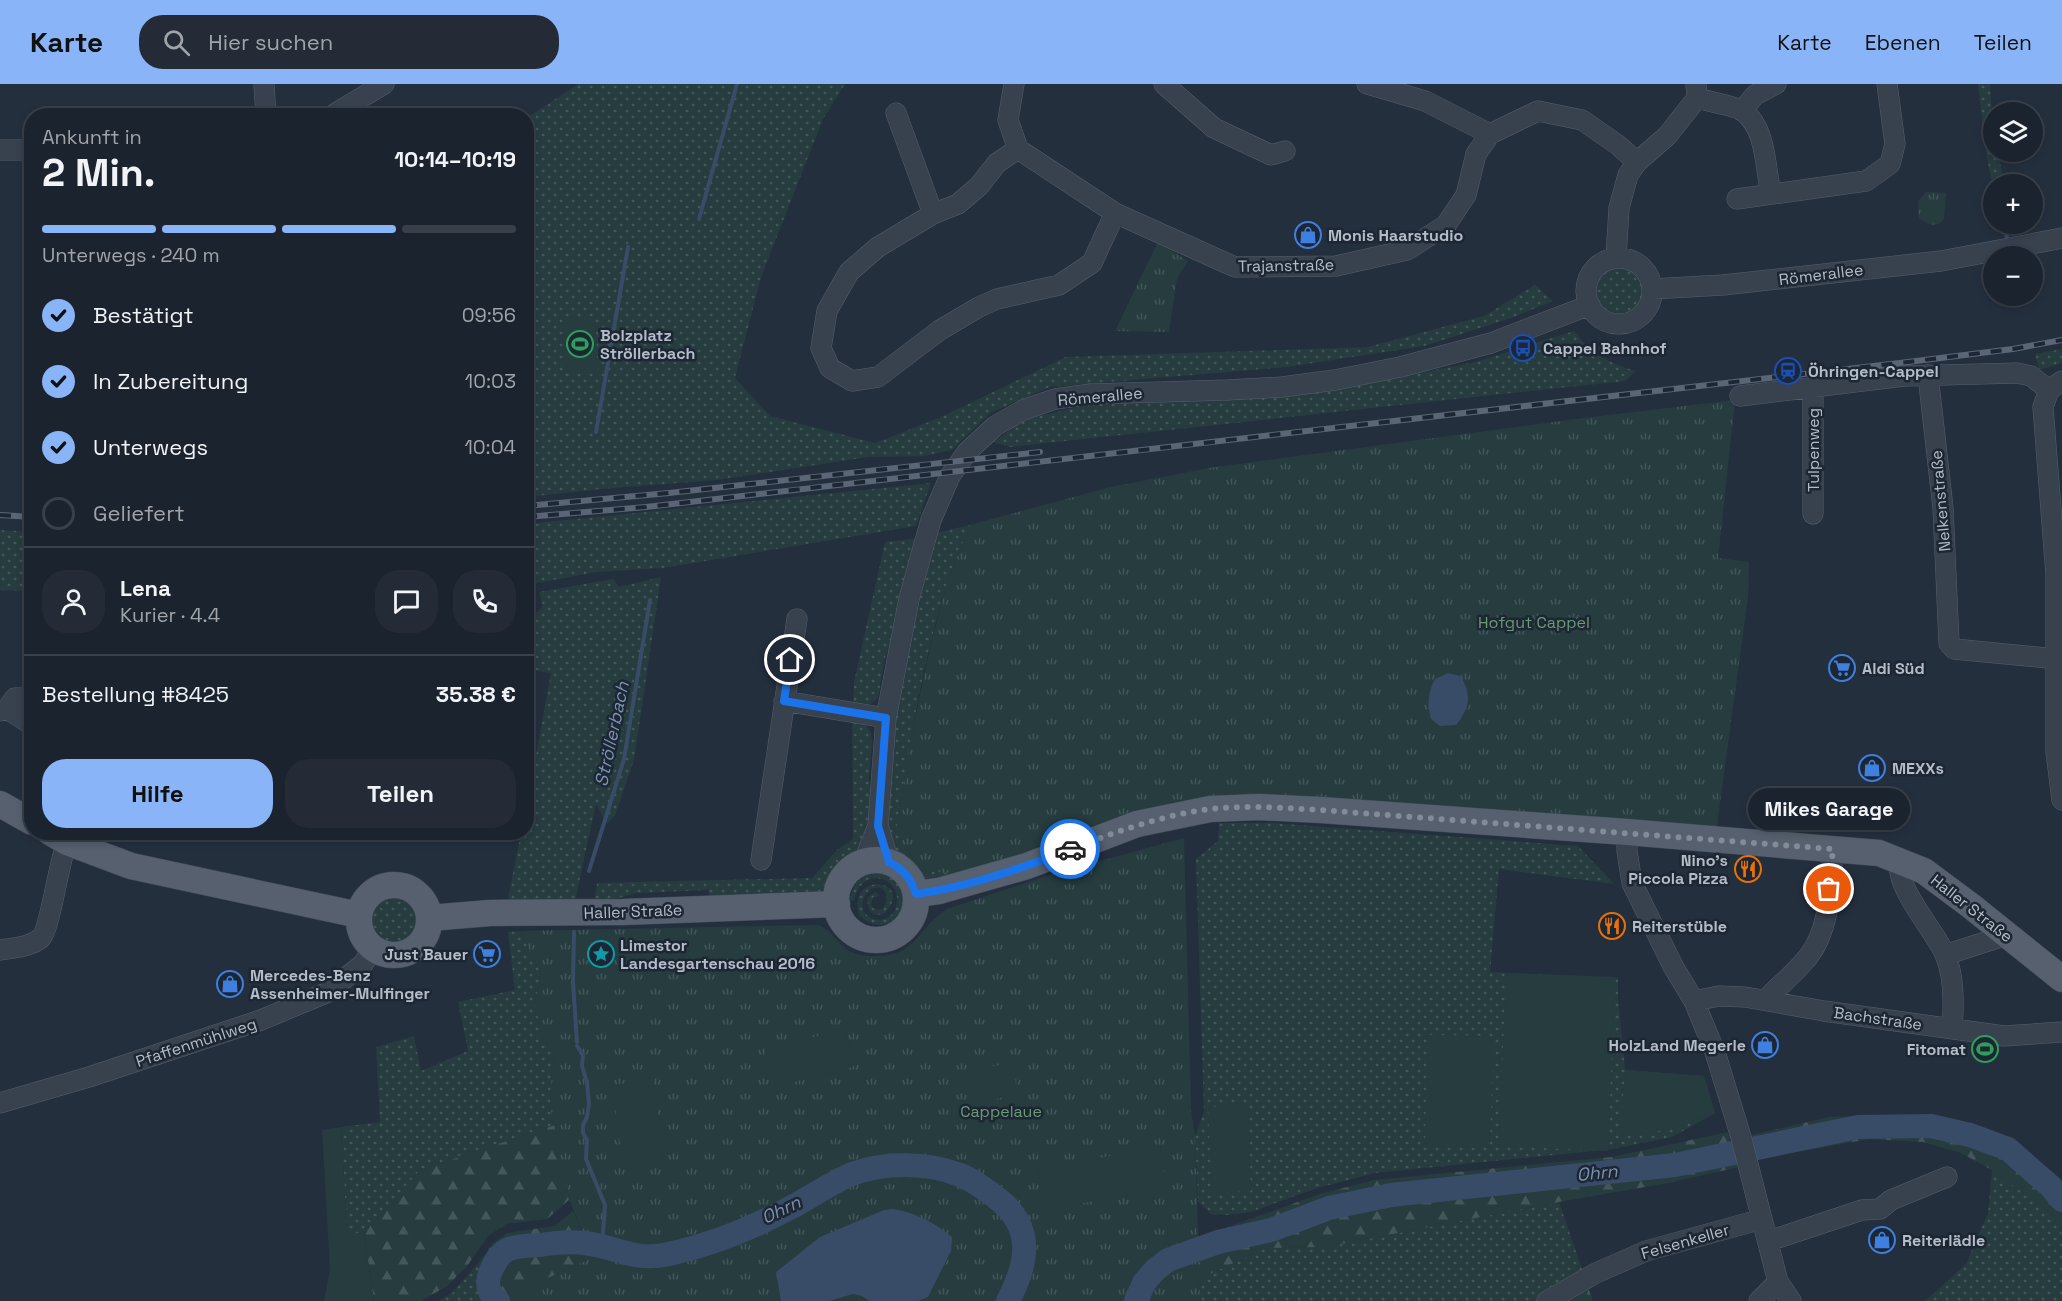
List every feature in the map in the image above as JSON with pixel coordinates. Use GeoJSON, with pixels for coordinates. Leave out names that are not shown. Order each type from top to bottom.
{"type":"FeatureCollection","features":[{"type":"Feature","properties":{"kind":"main road"},"geometry":{"type":"LineString","coordinates":[[0,804],[24,818]]}},
{"type":"Feature","properties":{"kind":"main road","name":"Haller Straße"},"geometry":{"type":"LineString","coordinates":[[916,894],[939,891],[1027,866],[1137,824],[1210,809],[1259,807],[1321,810],[1627,832],[1879,854],[1924,872],[2062,979]]}},
{"type":"Feature","properties":{"kind":"main road"},"geometry":{"type":"LineString","coordinates":[[66,840],[132,866],[359,915]]}},
{"type":"Feature","properties":{"kind":"main road"},"geometry":{"type":"LineString","coordinates":[[876,860],[889,862],[899,867],[907,875],[916,894],[916,907],[908,924],[894,936],[881,940],[869,940],[857,935],[847,927],[840,916],[837,904],[838,891],[843,879],[852,869],[876,860]]}},
{"type":"Feature","properties":{"kind":"main road"},"geometry":{"type":"LineString","coordinates":[[394,885],[404,886],[422,898],[429,918],[428,930],[414,949],[403,954],[392,955],[373,948],[362,934],[359,915],[367,897],[375,890],[394,885]]}},
{"type":"Feature","properties":{"kind":"main road","name":"Haller Straße"},"geometry":{"type":"LineString","coordinates":[[429,918],[490,913],[623,912],[837,904]]}},
{"type":"Feature","properties":{"kind":"street"},"geometry":{"type":"LineString","coordinates":[[264,84],[266,108]]}},
{"type":"Feature","properties":{"kind":"street"},"geometry":{"type":"LineString","coordinates":[[344,108],[384,84]]}},
{"type":"Feature","properties":{"kind":"street"},"geometry":{"type":"LineString","coordinates":[[1014,84],[1008,120],[1018,149],[997,163],[979,186],[958,204],[933,214],[878,247],[849,272],[827,311],[821,348],[830,368],[852,381],[878,377],[940,330],[979,307],[997,299],[1059,285],[1092,263],[1115,213]]}},
{"type":"Feature","properties":{"kind":"street"},"geometry":{"type":"LineString","coordinates":[[1164,84],[1214,128],[1271,155],[1285,151]]}},
{"type":"Feature","properties":{"kind":"street"},"geometry":{"type":"LineString","coordinates":[[1367,84],[1425,101],[1490,134],[1538,111],[1582,120],[1618,145],[1637,162]]}},
{"type":"Feature","properties":{"kind":"street"},"geometry":{"type":"LineString","coordinates":[[1742,111],[1755,95],[1776,84]]}},
{"type":"Feature","properties":{"kind":"street"},"geometry":{"type":"LineString","coordinates":[[1737,199],[1866,181],[1890,164],[1895,144],[1887,84]]}},
{"type":"Feature","properties":{"kind":"street"},"geometry":{"type":"LineString","coordinates":[[1616,258],[1619,208],[1628,175],[1637,162],[1667,136],[1696,91],[1742,111],[1756,128],[1763,143],[1771,194]]}},
{"type":"Feature","properties":{"kind":"street"},"geometry":{"type":"LineString","coordinates":[[896,113],[933,214]]}},
{"type":"Feature","properties":{"kind":"street","name":"Trajanstraße"},"geometry":{"type":"LineString","coordinates":[[1018,149],[1115,213],[1235,267],[1336,266],[1407,250],[1446,225],[1466,195],[1476,154],[1490,134]]}},
{"type":"Feature","properties":{"kind":"street"},"geometry":{"type":"LineString","coordinates":[[0,150],[24,150]]}},
{"type":"Feature","properties":{"kind":"street","name":"Römerallee"},"geometry":{"type":"LineString","coordinates":[[1652,289],[1724,285],[1941,261],[2062,238]]}},
{"type":"Feature","properties":{"kind":"street"},"geometry":{"type":"LineString","coordinates":[[1625,258],[1641,266],[1650,280],[1652,289],[1651,301],[1645,311],[1635,319],[1624,323],[1604,320],[1596,314],[1590,305],[1587,288],[1593,271],[1608,260],[1625,258]]}},
{"type":"Feature","properties":{"kind":"street","name":"Römerallee"},"geometry":{"type":"LineString","coordinates":[[863,863],[878,826],[886,718],[909,599],[931,520],[950,476],[967,452],[995,426],[1023,410],[1055,399],[1091,393],[1282,387],[1335,380],[1400,367],[1491,343],[1590,305]]}},
{"type":"Feature","properties":{"kind":"street"},"geometry":{"type":"LineString","coordinates":[[1740,396],[1864,380],[1929,375],[2018,373],[2056,386],[2043,408],[2056,574],[2059,711],[2056,752],[2062,800]]}},
{"type":"Feature","properties":{"kind":"street","name":"Nelkenstraße"},"geometry":{"type":"LineString","coordinates":[[1929,375],[1943,508],[1949,643],[1954,649],[2057,659]]}},
{"type":"Feature","properties":{"kind":"street","name":"Tulpenweg"},"geometry":{"type":"LineString","coordinates":[[1813,386],[1813,514]]}},
{"type":"Feature","properties":{"kind":"street"},"geometry":{"type":"LineString","coordinates":[[761,860],[796,619]]}},
{"type":"Feature","properties":{"kind":"street"},"geometry":{"type":"LineString","coordinates":[[24,698],[15,698],[4,710],[24,721]]}},
{"type":"Feature","properties":{"kind":"street"},"geometry":{"type":"LineString","coordinates":[[784,701],[886,718]]}},
{"type":"Feature","properties":{"kind":"street","name":"Römerallee"},"geometry":{"type":"LineString","coordinates":[[878,826],[889,862]]}},
{"type":"Feature","properties":{"kind":"street"},"geometry":{"type":"LineString","coordinates":[[1627,832],[1627,851],[1632,883],[1673,966],[1694,1001],[1715,1052],[1741,1137],[1778,1282],[1791,1301]]}},
{"type":"Feature","properties":{"kind":"street"},"geometry":{"type":"LineString","coordinates":[[0,950],[30,944],[42,937],[47,926],[61,857],[58,840]]}},
{"type":"Feature","properties":{"kind":"street"},"geometry":{"type":"LineString","coordinates":[[1765,1000],[1809,956],[1821,935],[1827,909],[1833,849]]}},
{"type":"Feature","properties":{"kind":"street"},"geometry":{"type":"LineString","coordinates":[[1900,862],[1899,869],[1903,885],[1946,955],[1955,1003],[1952,1028]]}},
{"type":"Feature","properties":{"kind":"street"},"geometry":{"type":"LineString","coordinates":[[1946,955],[2007,935]]}},
{"type":"Feature","properties":{"kind":"street","name":"Pfaffenmühlweg"},"geometry":{"type":"LineString","coordinates":[[0,1103],[89,1077],[261,1020],[326,993],[363,964],[373,948]]}},
{"type":"Feature","properties":{"kind":"street","name":"Bachstraße"},"geometry":{"type":"LineString","coordinates":[[1694,1001],[1719,996],[1745,997],[1815,1010],[2004,1036],[2062,1032]]}},
{"type":"Feature","properties":{"kind":"street"},"geometry":{"type":"LineString","coordinates":[[1768,1241],[1862,1210],[1880,1209],[1891,1200],[1947,1177]]}},
{"type":"Feature","properties":{"kind":"street","name":"Felsenkeller"},"geometry":{"type":"LineString","coordinates":[[1547,1301],[1596,1273],[1646,1251],[1762,1219]]}},
{"type":"Feature","properties":{"kind":"street"},"geometry":{"type":"LineString","coordinates":[[1759,1301],[1778,1282]]}},
{"type":"Feature","properties":{"kind":"green space"},"geometry":{"type":"Polygon","coordinates":[[[578,84],[845,84],[823,119],[761,277],[735,378],[770,416],[875,443],[939,418],[1066,357],[1368,347],[1484,316],[1535,285],[1553,301],[1511,318],[1424,346],[1287,367],[1050,387],[990,413],[952,450],[923,456],[868,457],[717,480],[534,496],[534,113],[578,84]]]}},
{"type":"Feature","properties":{"kind":"green space"},"geometry":{"type":"Polygon","coordinates":[[[1978,84],[1990,84],[1991,102],[1983,102],[1983,127],[1978,84]]]}},
{"type":"Feature","properties":{"kind":"green space"},"geometry":{"type":"Polygon","coordinates":[[[1988,162],[2000,162],[2002,174],[1990,174],[1988,162]]]}},
{"type":"Feature","properties":{"kind":"green space"},"geometry":{"type":"Polygon","coordinates":[[[1926,192],[1946,193],[1944,219],[1939,224],[1931,225],[1919,219],[1918,201],[1926,192]]]}},
{"type":"Feature","properties":{"kind":"green space"},"geometry":{"type":"Polygon","coordinates":[[[1158,242],[1188,261],[1177,278],[1169,332],[1115,331],[1158,242]]]}},
{"type":"Feature","properties":{"kind":"green space"},"geometry":{"type":"Polygon","coordinates":[[[1620,267],[1637,274],[1644,291],[1637,308],[1620,315],[1603,308],[1596,291],[1603,274],[1620,267]]]}},
{"type":"Feature","properties":{"kind":"green space","name":"Bolzplatz Ströllerbach"},"geometry":{"type":"Polygon","coordinates":[[[595,316],[598,370],[565,372],[563,318],[595,316]]]}},
{"type":"Feature","properties":{"kind":"green space"},"geometry":{"type":"Polygon","coordinates":[[[1574,331],[1586,346],[1601,357],[1636,371],[1625,381],[1010,447],[993,442],[1027,419],[1100,402],[1341,388],[1476,362],[1574,331]]]}},
{"type":"Feature","properties":{"kind":"green space"},"geometry":{"type":"Polygon","coordinates":[[[2062,349],[2062,363],[2039,370],[2035,354],[2062,349]]]}},
{"type":"Feature","properties":{"kind":"green space","name":"Hofgut Cappel"},"geometry":{"type":"Polygon","coordinates":[[[1735,400],[1718,558],[1749,562],[1748,597],[1716,832],[1214,801],[989,869],[943,873],[926,868],[901,844],[897,827],[910,742],[931,644],[948,579],[970,525],[1111,487],[1209,468],[1735,400]]]}},
{"type":"Feature","properties":{"kind":"green space"},"geometry":{"type":"Polygon","coordinates":[[[931,483],[916,526],[663,568],[596,572],[534,584],[534,523],[931,483]]]}},
{"type":"Feature","properties":{"kind":"green space"},"geometry":{"type":"Polygon","coordinates":[[[970,525],[948,580],[931,641],[912,734],[897,827],[989,869],[938,880],[915,876],[909,868],[897,861],[887,829],[894,722],[917,601],[936,533],[970,525]]]}},
{"type":"Feature","properties":{"kind":"green space"},"geometry":{"type":"Polygon","coordinates":[[[0,530],[24,532],[24,591],[0,590],[0,530]]]}},
{"type":"Feature","properties":{"kind":"green space"},"geometry":{"type":"Polygon","coordinates":[[[918,538],[898,624],[885,658],[878,698],[869,705],[853,704],[854,682],[885,542],[918,538]]]}},
{"type":"Feature","properties":{"kind":"green space"},"geometry":{"type":"Polygon","coordinates":[[[661,577],[634,760],[615,815],[607,824],[596,804],[575,901],[507,903],[520,840],[534,840],[534,766],[551,673],[534,670],[534,613],[543,606],[539,592],[613,579],[619,587],[661,577]]]}},
{"type":"Feature","properties":{"kind":"green space"},"geometry":{"type":"Polygon","coordinates":[[[852,718],[864,723],[871,733],[869,833],[860,859],[848,867],[831,887],[812,895],[745,901],[709,895],[708,890],[637,893],[611,900],[595,899],[597,883],[812,878],[837,850],[853,839],[852,718]]]}},
{"type":"Feature","properties":{"kind":"green space"},"geometry":{"type":"Polygon","coordinates":[[[1219,823],[1272,823],[1578,846],[1614,884],[1499,869],[1490,972],[1618,978],[1625,1070],[1704,1076],[1715,1113],[1672,1137],[1613,1149],[1375,1173],[1317,1188],[1251,1212],[1211,1214],[1198,1202],[1195,1136],[1204,1111],[1196,859],[1218,841],[1219,823]]]}},
{"type":"Feature","properties":{"kind":"green space","name":"Cappelaue"},"geometry":{"type":"Polygon","coordinates":[[[1184,838],[1191,1112],[1195,1136],[1200,1301],[524,1301],[531,1286],[594,1257],[569,1200],[550,1105],[553,1051],[541,1035],[535,1000],[541,970],[519,931],[818,925],[852,952],[866,956],[887,955],[898,952],[915,941],[947,909],[1053,874],[1184,838]]]}},
{"type":"Feature","properties":{"kind":"green space"},"geometry":{"type":"Polygon","coordinates":[[[877,872],[893,877],[901,886],[904,898],[895,919],[885,924],[873,924],[859,915],[858,901],[862,891],[870,886],[879,884],[887,887],[892,893],[892,901],[885,913],[873,914],[868,905],[868,897],[876,892],[879,896],[873,897],[871,904],[873,908],[883,909],[886,895],[881,888],[877,887],[868,892],[862,906],[870,917],[883,919],[890,916],[895,910],[897,901],[894,887],[889,883],[883,879],[870,879],[858,889],[854,901],[850,900],[858,881],[877,872]]]}},
{"type":"Feature","properties":{"kind":"green space"},"geometry":{"type":"Polygon","coordinates":[[[396,895],[414,902],[421,920],[414,938],[396,945],[378,938],[371,920],[378,902],[396,895]]]}},
{"type":"Feature","properties":{"kind":"green space"},"geometry":{"type":"Polygon","coordinates":[[[519,931],[541,970],[535,1000],[541,1035],[553,1051],[550,1105],[555,1125],[420,1170],[364,1233],[347,1235],[341,1127],[380,1122],[376,1047],[414,1036],[421,1071],[468,1051],[458,1002],[515,990],[508,932],[519,931]]]}},
{"type":"Feature","properties":{"kind":"green space"},"geometry":{"type":"Polygon","coordinates":[[[1506,973],[1615,977],[1608,1151],[1499,1146],[1506,973]]]}},
{"type":"Feature","properties":{"kind":"green space"},"geometry":{"type":"Polygon","coordinates":[[[845,1029],[855,1066],[775,1087],[765,1050],[845,1029]]]}},
{"type":"Feature","properties":{"kind":"green space"},"geometry":{"type":"Polygon","coordinates":[[[1427,1035],[1493,1036],[1490,1148],[1425,1147],[1427,1035]]]}},
{"type":"Feature","properties":{"kind":"green space"},"geometry":{"type":"Polygon","coordinates":[[[1002,1065],[1015,1072],[1016,1087],[1010,1095],[993,1100],[974,1098],[969,1087],[972,1074],[985,1067],[1002,1065]]]}},
{"type":"Feature","properties":{"kind":"green space"},"geometry":{"type":"Polygon","coordinates":[[[1625,1070],[1704,1076],[1715,1113],[1672,1129],[1620,1137],[1625,1070]]]}},
{"type":"Feature","properties":{"kind":"green space"},"geometry":{"type":"Polygon","coordinates":[[[653,1080],[664,1161],[623,1166],[612,1085],[653,1080]]]}},
{"type":"Feature","properties":{"kind":"green space"},"geometry":{"type":"Polygon","coordinates":[[[1248,1105],[1251,1191],[1212,1193],[1208,1107],[1248,1105]]]}},
{"type":"Feature","properties":{"kind":"green space"},"geometry":{"type":"Polygon","coordinates":[[[1900,1115],[1965,1124],[2015,1142],[2062,1180],[2062,1234],[2052,1214],[1992,1170],[1961,1153],[1923,1142],[1869,1139],[1754,1160],[1748,1136],[1829,1117],[1900,1115]]]}},
{"type":"Feature","properties":{"kind":"green space"},"geometry":{"type":"Polygon","coordinates":[[[555,1125],[569,1200],[547,1219],[506,1224],[488,1236],[467,1266],[447,1286],[421,1301],[374,1301],[364,1233],[420,1170],[555,1125]]]}},
{"type":"Feature","properties":{"kind":"green space"},"geometry":{"type":"Polygon","coordinates":[[[341,1127],[347,1234],[364,1233],[374,1301],[324,1301],[330,1269],[322,1130],[341,1127]]]}},
{"type":"Feature","properties":{"kind":"green space"},"geometry":{"type":"Polygon","coordinates":[[[1728,1132],[1739,1167],[1668,1183],[1326,1247],[1266,1248],[1199,1279],[1198,1238],[1320,1194],[1375,1180],[1612,1157],[1728,1132]]]}},
{"type":"Feature","properties":{"kind":"green space"},"geometry":{"type":"Polygon","coordinates":[[[1160,1147],[1167,1188],[1045,1210],[1038,1169],[1160,1147]]]}},
{"type":"Feature","properties":{"kind":"green space"},"geometry":{"type":"Polygon","coordinates":[[[1992,1170],[2052,1214],[2062,1234],[2062,1301],[1925,1301],[1966,1264],[1988,1213],[1992,1170]]]}},
{"type":"Feature","properties":{"kind":"green space"},"geometry":{"type":"Polygon","coordinates":[[[1559,1202],[1584,1275],[1540,1301],[1200,1301],[1199,1279],[1266,1248],[1326,1247],[1559,1202]]]}},
{"type":"Feature","properties":{"kind":"green space"},"geometry":{"type":"Polygon","coordinates":[[[573,1211],[594,1257],[531,1286],[524,1301],[482,1301],[480,1261],[493,1243],[508,1233],[554,1226],[573,1211]]]}},
{"type":"Feature","properties":{"kind":"green space"},"geometry":{"type":"Polygon","coordinates":[[[480,1261],[482,1301],[438,1301],[452,1293],[480,1261]]]}},
{"type":"Feature","properties":{"kind":"green space"},"geometry":{"type":"Polygon","coordinates":[[[1587,1284],[1593,1301],[1557,1301],[1587,1284]]]}},
{"type":"Feature","properties":{"kind":"water"},"geometry":{"type":"Polygon","coordinates":[[[1448,673],[1460,676],[1467,689],[1468,702],[1456,725],[1440,726],[1431,719],[1430,693],[1435,679],[1448,673]]]}},
{"type":"Feature","properties":{"kind":"water"},"geometry":{"type":"Polygon","coordinates":[[[893,1209],[924,1219],[952,1237],[951,1251],[928,1297],[918,1301],[869,1301],[853,1294],[829,1301],[781,1301],[776,1272],[820,1237],[884,1210],[893,1209]]]}},
{"type":"Feature","properties":{"kind":"waterway","name":"Ströllerbach"},"geometry":{"type":"LineString","coordinates":[[699,219],[737,84]]}},
{"type":"Feature","properties":{"kind":"waterway"},"geometry":{"type":"LineString","coordinates":[[2006,234],[2008,243]]}},
{"type":"Feature","properties":{"kind":"waterway","name":"Ströllerbach"},"geometry":{"type":"LineString","coordinates":[[596,432],[628,247]]}},
{"type":"Feature","properties":{"kind":"waterway","name":"Ströllerbach"},"geometry":{"type":"LineString","coordinates":[[589,871],[624,759],[650,600]]}},
{"type":"Feature","properties":{"kind":"waterway","name":"Ströllerbach"},"geometry":{"type":"LineString","coordinates":[[574,932],[573,982],[577,1042]]}},
{"type":"Feature","properties":{"kind":"waterway","name":"Ströllerbach"},"geometry":{"type":"LineString","coordinates":[[577,1046],[583,1055],[582,1066],[587,1082],[589,1104],[583,1125],[583,1133],[587,1140],[586,1159],[605,1205],[602,1247]]}},
{"type":"Feature","properties":{"kind":"waterway","name":"Ohrn"},"geometry":{"type":"LineString","coordinates":[[1136,1301],[1144,1283],[1168,1260],[1218,1242],[1271,1230],[1329,1208],[1391,1195],[1675,1165],[1858,1127],[1931,1126],[1970,1135],[2008,1149],[2050,1186],[2062,1200]]}},
{"type":"Feature","properties":{"kind":"waterway","name":"Ohrn"},"geometry":{"type":"LineString","coordinates":[[498,1301],[490,1292],[489,1277],[498,1257],[509,1249],[573,1242],[635,1255],[669,1254],[715,1241],[760,1223],[852,1174],[878,1167],[906,1165],[934,1168],[965,1177],[995,1197],[1014,1216],[1021,1228],[1024,1252],[1019,1276],[1008,1301]]}},
{"type":"Feature","properties":{"kind":"railway"},"geometry":{"type":"LineString","coordinates":[[534,516],[646,507],[1908,362],[2013,349],[2062,340]]}},
{"type":"Feature","properties":{"kind":"railway"},"geometry":{"type":"LineString","coordinates":[[534,505],[669,493],[1040,452]]}},
{"type":"Feature","properties":{"kind":"railway"},"geometry":{"type":"LineString","coordinates":[[0,515],[24,516]]}},
{"type":"Feature","properties":{"kind":"way so far"},"geometry":{"type":"LineString","coordinates":[[1070,849],[1137,824],[1210,809],[1259,807],[1321,810],[1833,849],[1829,889]]}},
{"type":"Feature","properties":{"kind":"place","name":"Monis Haarstudio"},"geometry":{"type":"Point","coordinates":[1308,235]}},
{"type":"Feature","properties":{"kind":"place","name":"Bolzplatz Ströllerbach"},"geometry":{"type":"Point","coordinates":[580,344]}},
{"type":"Feature","properties":{"kind":"place","name":"Cappel Bahnhof"},"geometry":{"type":"Point","coordinates":[1523,348]}},
{"type":"Feature","properties":{"kind":"place","name":"Öhringen-Cappel"},"geometry":{"type":"Point","coordinates":[1788,371]}},
{"type":"Feature","properties":{"kind":"place","name":"Aldi Süd"},"geometry":{"type":"Point","coordinates":[1842,668]}},
{"type":"Feature","properties":{"kind":"place","name":"MEXXs"},"geometry":{"type":"Point","coordinates":[1872,768]}},
{"type":"Feature","properties":{"kind":"place","name":"Nino's Piccola Pizza"},"geometry":{"type":"Point","coordinates":[1748,869]}},
{"type":"Feature","properties":{"kind":"place","name":"Mikes Garage"},"geometry":{"type":"Point","coordinates":[1829,889]}},
{"type":"Feature","properties":{"kind":"place","name":"Reiterstüble"},"geometry":{"type":"Point","coordinates":[1612,926]}},
{"type":"Feature","properties":{"kind":"place","name":"Just Bauer"},"geometry":{"type":"Point","coordinates":[487,954]}},
{"type":"Feature","properties":{"kind":"place","name":"Limestor Landesgartenschau 2016"},"geometry":{"type":"Point","coordinates":[601,954]}},
{"type":"Feature","properties":{"kind":"place","name":"Mercedes-Benz Assenheimer-Mulfinger"},"geometry":{"type":"Point","coordinates":[230,984]}},
{"type":"Feature","properties":{"kind":"place","name":"HolzLand Megerle"},"geometry":{"type":"Point","coordinates":[1765,1045]}},
{"type":"Feature","properties":{"kind":"place","name":"Fitomat"},"geometry":{"type":"Point","coordinates":[1985,1049]}},
{"type":"Feature","properties":{"kind":"place","name":"Reiterlädle"},"geometry":{"type":"Point","coordinates":[1882,1240]}},
{"type":"Feature","properties":{"kind":"route"},"geometry":{"type":"LineString","coordinates":[[790,660],[784,701],[886,718],[878,826],[889,862],[899,867],[907,875],[916,894],[939,891],[1027,866],[1070,849]]}}]}
